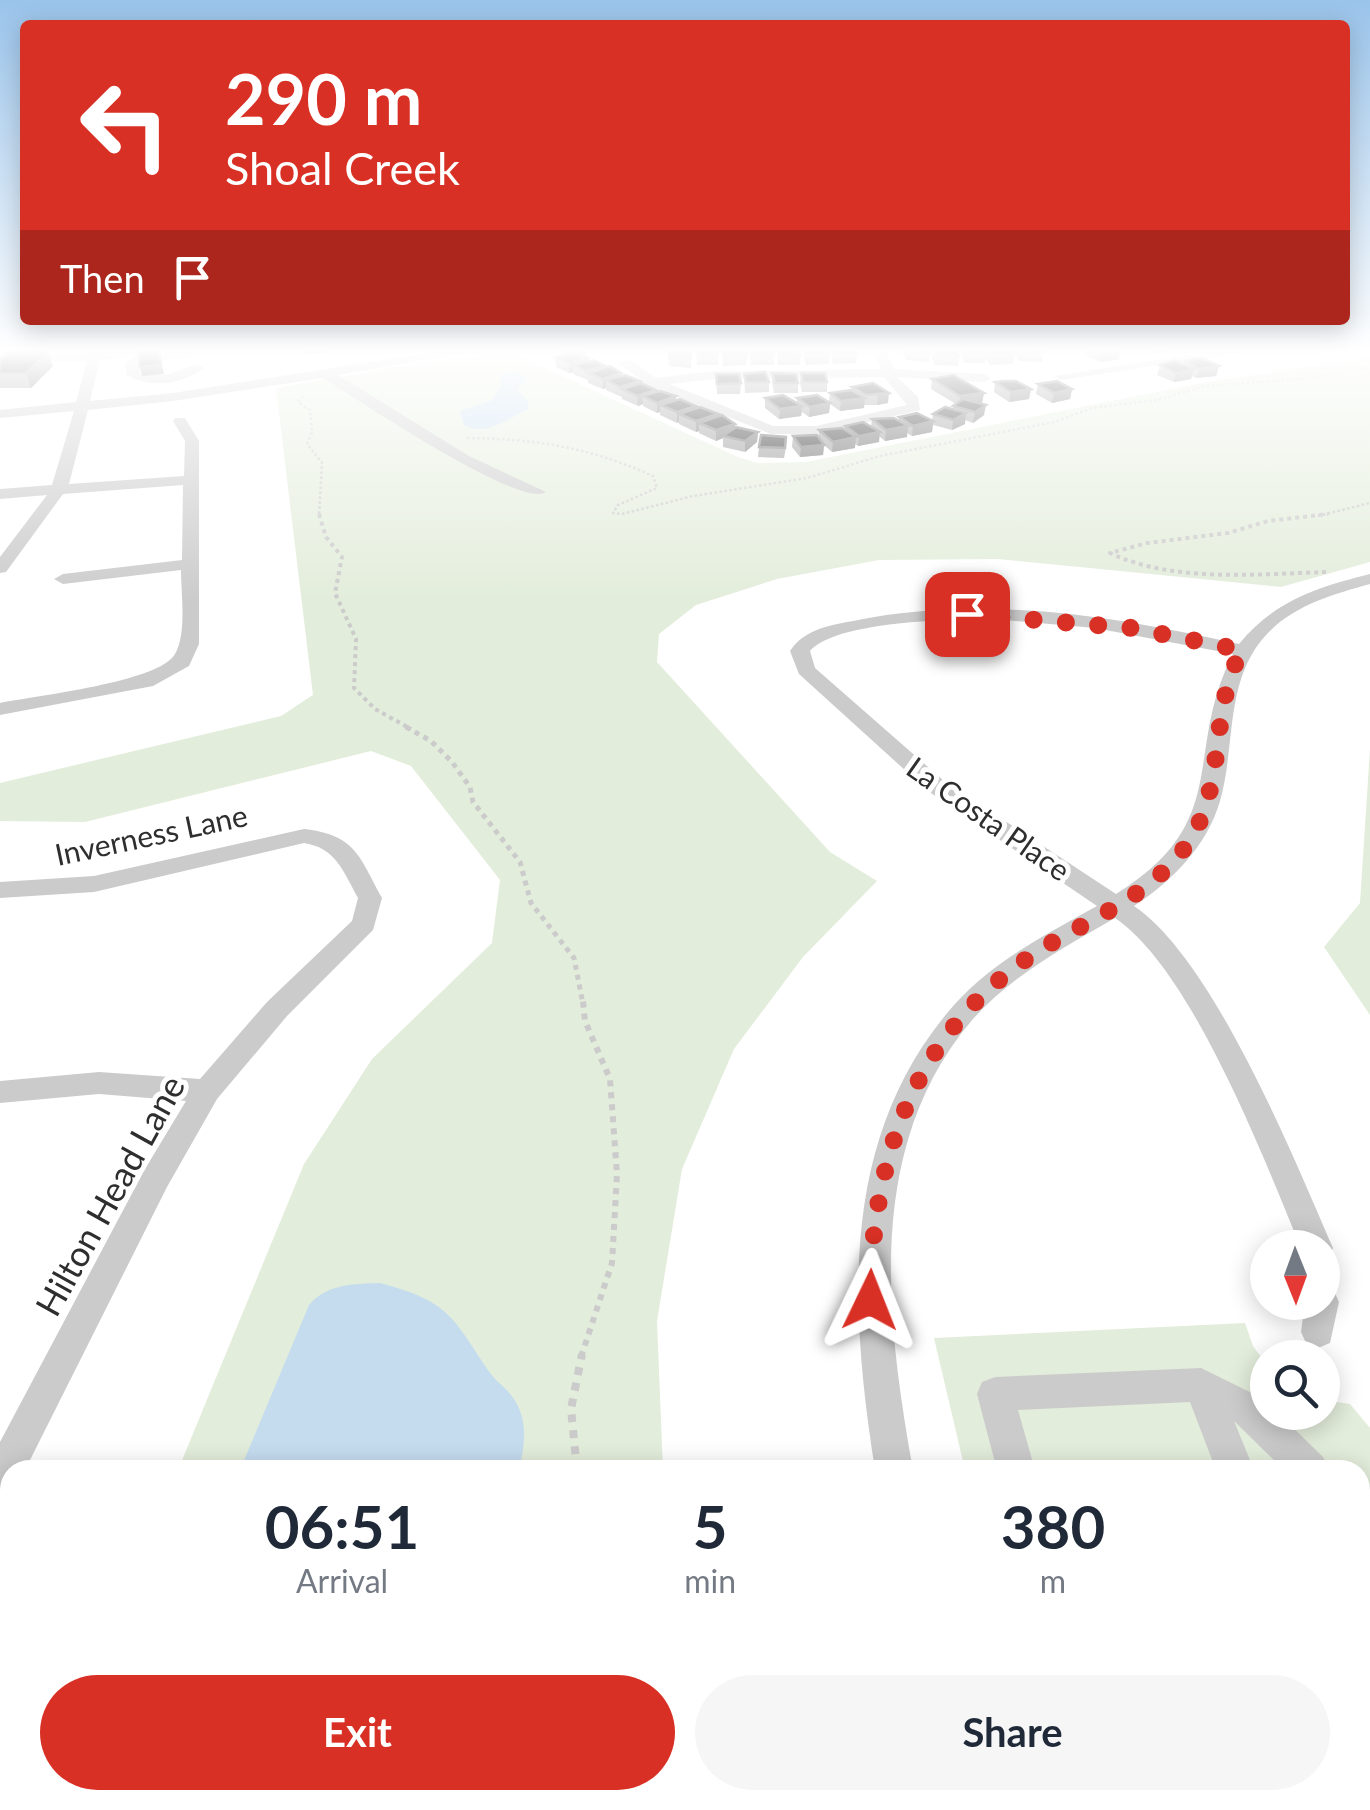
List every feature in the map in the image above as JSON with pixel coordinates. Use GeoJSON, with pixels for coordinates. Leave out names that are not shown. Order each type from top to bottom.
{"type":"FeatureCollection","features":[{"type":"Feature","properties":{"kind":"street"},"geometry":{"type":"LineString","coordinates":[[0,568],[32,530],[58,490],[73,433]]}},
{"type":"Feature","properties":{"kind":"street"},"geometry":{"type":"LineString","coordinates":[[0,708],[131,685],[174,670],[182,662],[189,644],[192,441],[187,433]]}},
{"type":"Feature","properties":{"kind":"street"},"geometry":{"type":"LineString","coordinates":[[423,433],[464,459],[538,492]]}},
{"type":"Feature","properties":{"kind":"street"},"geometry":{"type":"LineString","coordinates":[[0,494],[192,480]]}},
{"type":"Feature","properties":{"kind":"street"},"geometry":{"type":"LineString","coordinates":[[63,580],[189,564]]}},
{"type":"Feature","properties":{"kind":"street"},"geometry":{"type":"LineString","coordinates":[[892,1460],[880,1399],[870,1300],[879,1187],[896,1124],[924,1070],[980,997],[1024,960],[1119,906],[1168,868],[1202,818],[1214,780],[1223,696],[1242,650],[1289,609],[1321,593],[1370,579]]}},
{"type":"Feature","properties":{"kind":"street","name":"La Costa Place"},"geometry":{"type":"LineString","coordinates":[[1242,650],[1132,628],[957,614],[864,624],[816,636],[800,651],[806,670],[917,772],[1146,927],[1193,989],[1272,1142],[1309,1230]]}},
{"type":"Feature","properties":{"kind":"street","name":"Inverness Lane"},"geometry":{"type":"LineString","coordinates":[[0,890],[94,884],[278,839],[316,836]]}},
{"type":"Feature","properties":{"kind":"street","name":"Hilton Head Lane"},"geometry":{"type":"LineString","coordinates":[[10,1460],[156,1178],[206,1091],[277,1009],[364,924],[369,911],[366,888],[342,848],[316,836]]}},
{"type":"Feature","properties":{"kind":"street"},"geometry":{"type":"LineString","coordinates":[[0,1092],[99,1083],[206,1091]]}},
{"type":"Feature","properties":{"kind":"street"},"geometry":{"type":"LineString","coordinates":[[1200,1385],[1231,1460]]}},
{"type":"Feature","properties":{"kind":"street"},"geometry":{"type":"LineString","coordinates":[[1013,1460],[995,1394],[1200,1385],[1249,1410],[1300,1460]]}},
{"type":"Feature","properties":{"kind":"path"},"geometry":{"type":"LineString","coordinates":[[311,433],[307,444],[322,463],[318,488],[325,536],[342,557],[336,593],[356,639],[354,688],[375,709],[431,741],[452,762],[470,787],[473,802],[520,862],[531,903],[574,958],[581,978],[585,1021],[610,1079],[617,1174],[612,1262],[578,1366],[572,1409],[576,1460]]}},
{"type":"Feature","properties":{"kind":"path"},"geometry":{"type":"LineString","coordinates":[[452,434],[478,439],[512,437],[569,447],[612,458],[653,476],[657,488],[618,505],[614,513],[622,514],[693,496],[729,494],[807,478],[880,456],[1005,433]]}},
{"type":"Feature","properties":{"kind":"path"},"geometry":{"type":"LineString","coordinates":[[1334,572],[1257,573],[1150,566],[1110,554],[1370,503]]}},
{"type":"Feature","properties":{"kind":"green space"},"geometry":{"type":"Polygon","coordinates":[[[281,433],[687,433],[757,463],[806,462],[949,433],[1370,433],[1370,562],[1281,587],[998,559],[879,560],[777,579],[696,605],[659,634],[657,662],[830,852],[877,881],[803,957],[734,1049],[682,1169],[657,1321],[663,1460],[182,1460],[304,1164],[372,1059],[492,943],[500,880],[411,766],[371,751],[85,822],[0,821],[0,783],[281,716],[313,695],[281,433]]]}},
{"type":"Feature","properties":{"kind":"green space"},"geometry":{"type":"Polygon","coordinates":[[[1370,749],[1370,1015],[1324,947],[1360,903],[1370,749]]]}},
{"type":"Feature","properties":{"kind":"green space"},"geometry":{"type":"Polygon","coordinates":[[[1245,1323],[1251,1340],[1250,1430],[1340,1430],[1340,1403],[1350,1404],[1370,1428],[1370,1460],[963,1460],[934,1338],[1245,1323]]]}},
{"type":"Feature","properties":{"kind":"water"},"geometry":{"type":"Polygon","coordinates":[[[380,1283],[404,1290],[447,1314],[517,1404],[523,1422],[521,1460],[244,1460],[309,1305],[332,1289],[380,1283]]]}},
{"type":"Feature","properties":{"kind":"building"},"geometry":{"type":"Polygon","coordinates":[[[727,433],[756,433],[745,441],[723,436],[727,433]]]}},
{"type":"Feature","properties":{"kind":"building"},"geometry":{"type":"Polygon","coordinates":[[[823,433],[856,437],[833,442],[823,433]]]}},
{"type":"Feature","properties":{"kind":"building"},"geometry":{"type":"Polygon","coordinates":[[[761,435],[786,437],[785,448],[759,447],[761,435]]]}},
{"type":"Feature","properties":{"kind":"building"},"geometry":{"type":"Polygon","coordinates":[[[817,435],[824,445],[801,447],[793,436],[817,435]]]}},
{"type":"Feature","properties":{"kind":"route"},"geometry":{"type":"LineString","coordinates":[[870,1300],[874,1222],[886,1155],[896,1124],[924,1070],[960,1020],[1002,976],[1049,944],[1137,895],[1181,853],[1210,799],[1223,696],[1242,650],[1132,628],[967,614]]}}]}
